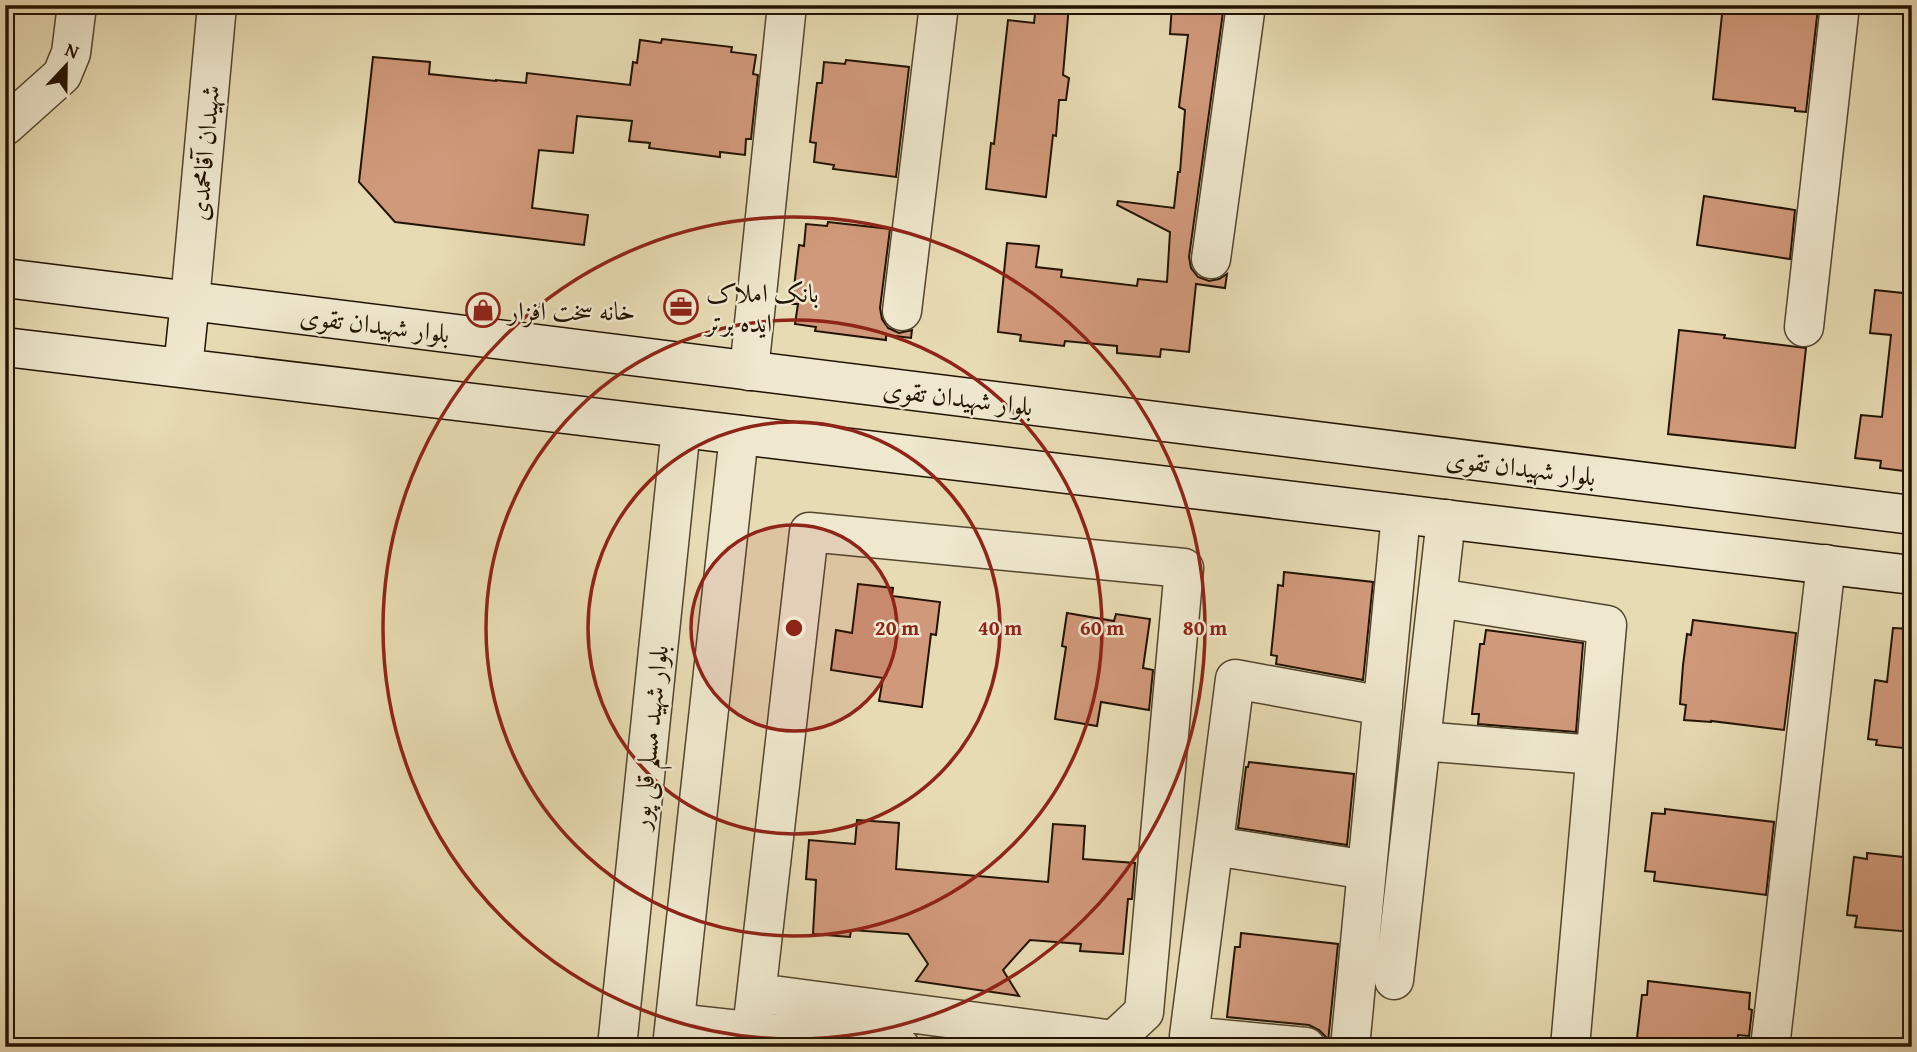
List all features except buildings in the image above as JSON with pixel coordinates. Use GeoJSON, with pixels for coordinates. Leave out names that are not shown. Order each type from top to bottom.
{"type":"FeatureCollection","features":[{"type":"Feature","properties":{"kind":"street"},"geometry":{"type":"LineString","coordinates":[[5,126],[62,75],[71,53],[77,5]]}},
{"type":"Feature","properties":{"kind":"street","name":"شهیدان آقامحمدی"},"geometry":{"type":"LineString","coordinates":[[183,369],[217,5]]}},
{"type":"Feature","properties":{"kind":"street"},"geometry":{"type":"LineString","coordinates":[[749,371],[787,5]]}},
{"type":"Feature","properties":{"kind":"street"},"geometry":{"type":"LineString","coordinates":[[902,311],[939,5]]}},
{"type":"Feature","properties":{"kind":"street"},"geometry":{"type":"LineString","coordinates":[[1211,259],[1246,5]]}},
{"type":"Feature","properties":{"kind":"street"},"geometry":{"type":"LineString","coordinates":[[1804,327],[1840,5]]}},
{"type":"Feature","properties":{"kind":"street","name":"بلوار شهیدان تقوی"},"geometry":{"type":"LineString","coordinates":[[5,278],[1912,515]]}},
{"type":"Feature","properties":{"kind":"street"},"geometry":{"type":"LineString","coordinates":[[5,347],[1912,575]]}},
{"type":"Feature","properties":{"kind":"street","name":"بلوار شهید مسلم قلی پور"},"geometry":{"type":"LineString","coordinates":[[617,1047],[681,428]]}},
{"type":"Feature","properties":{"kind":"street"},"geometry":{"type":"LineString","coordinates":[[739,435],[673,1035],[900,1047]]}},
{"type":"Feature","properties":{"kind":"street"},"geometry":{"type":"LineString","coordinates":[[1350,1047],[1401,514]]}},
{"type":"Feature","properties":{"kind":"street"},"geometry":{"type":"LineString","coordinates":[[1394,980],[1446,519]]}},
{"type":"Feature","properties":{"kind":"street"},"geometry":{"type":"LineString","coordinates":[[751,1038],[809,532],[1184,568],[1144,1012],[1114,1040],[757,993]]}},
{"type":"Feature","properties":{"kind":"street"},"geometry":{"type":"LineString","coordinates":[[1770,1047],[1826,564]]}},
{"type":"Feature","properties":{"kind":"street"},"geometry":{"type":"LineString","coordinates":[[1438,598],[1607,625],[1570,1047]]}},
{"type":"Feature","properties":{"kind":"street"},"geometry":{"type":"LineString","coordinates":[[1306,1047],[1189,1036],[1236,679],[1383,706]]}},
{"type":"Feature","properties":{"kind":"street"},"geometry":{"type":"LineString","coordinates":[[1421,741],[1595,755]]}},
{"type":"Feature","properties":{"kind":"street"},"geometry":{"type":"LineString","coordinates":[[1214,846],[1367,870]]}},
{"type":"Feature","properties":{"kind":"place","name":"بانک املاک ایده برتر"},"geometry":{"type":"Point","coordinates":[681,307]}},
{"type":"Feature","properties":{"kind":"place","name":"خانه سخت افزار"},"geometry":{"type":"Point","coordinates":[483,310]}}]}
